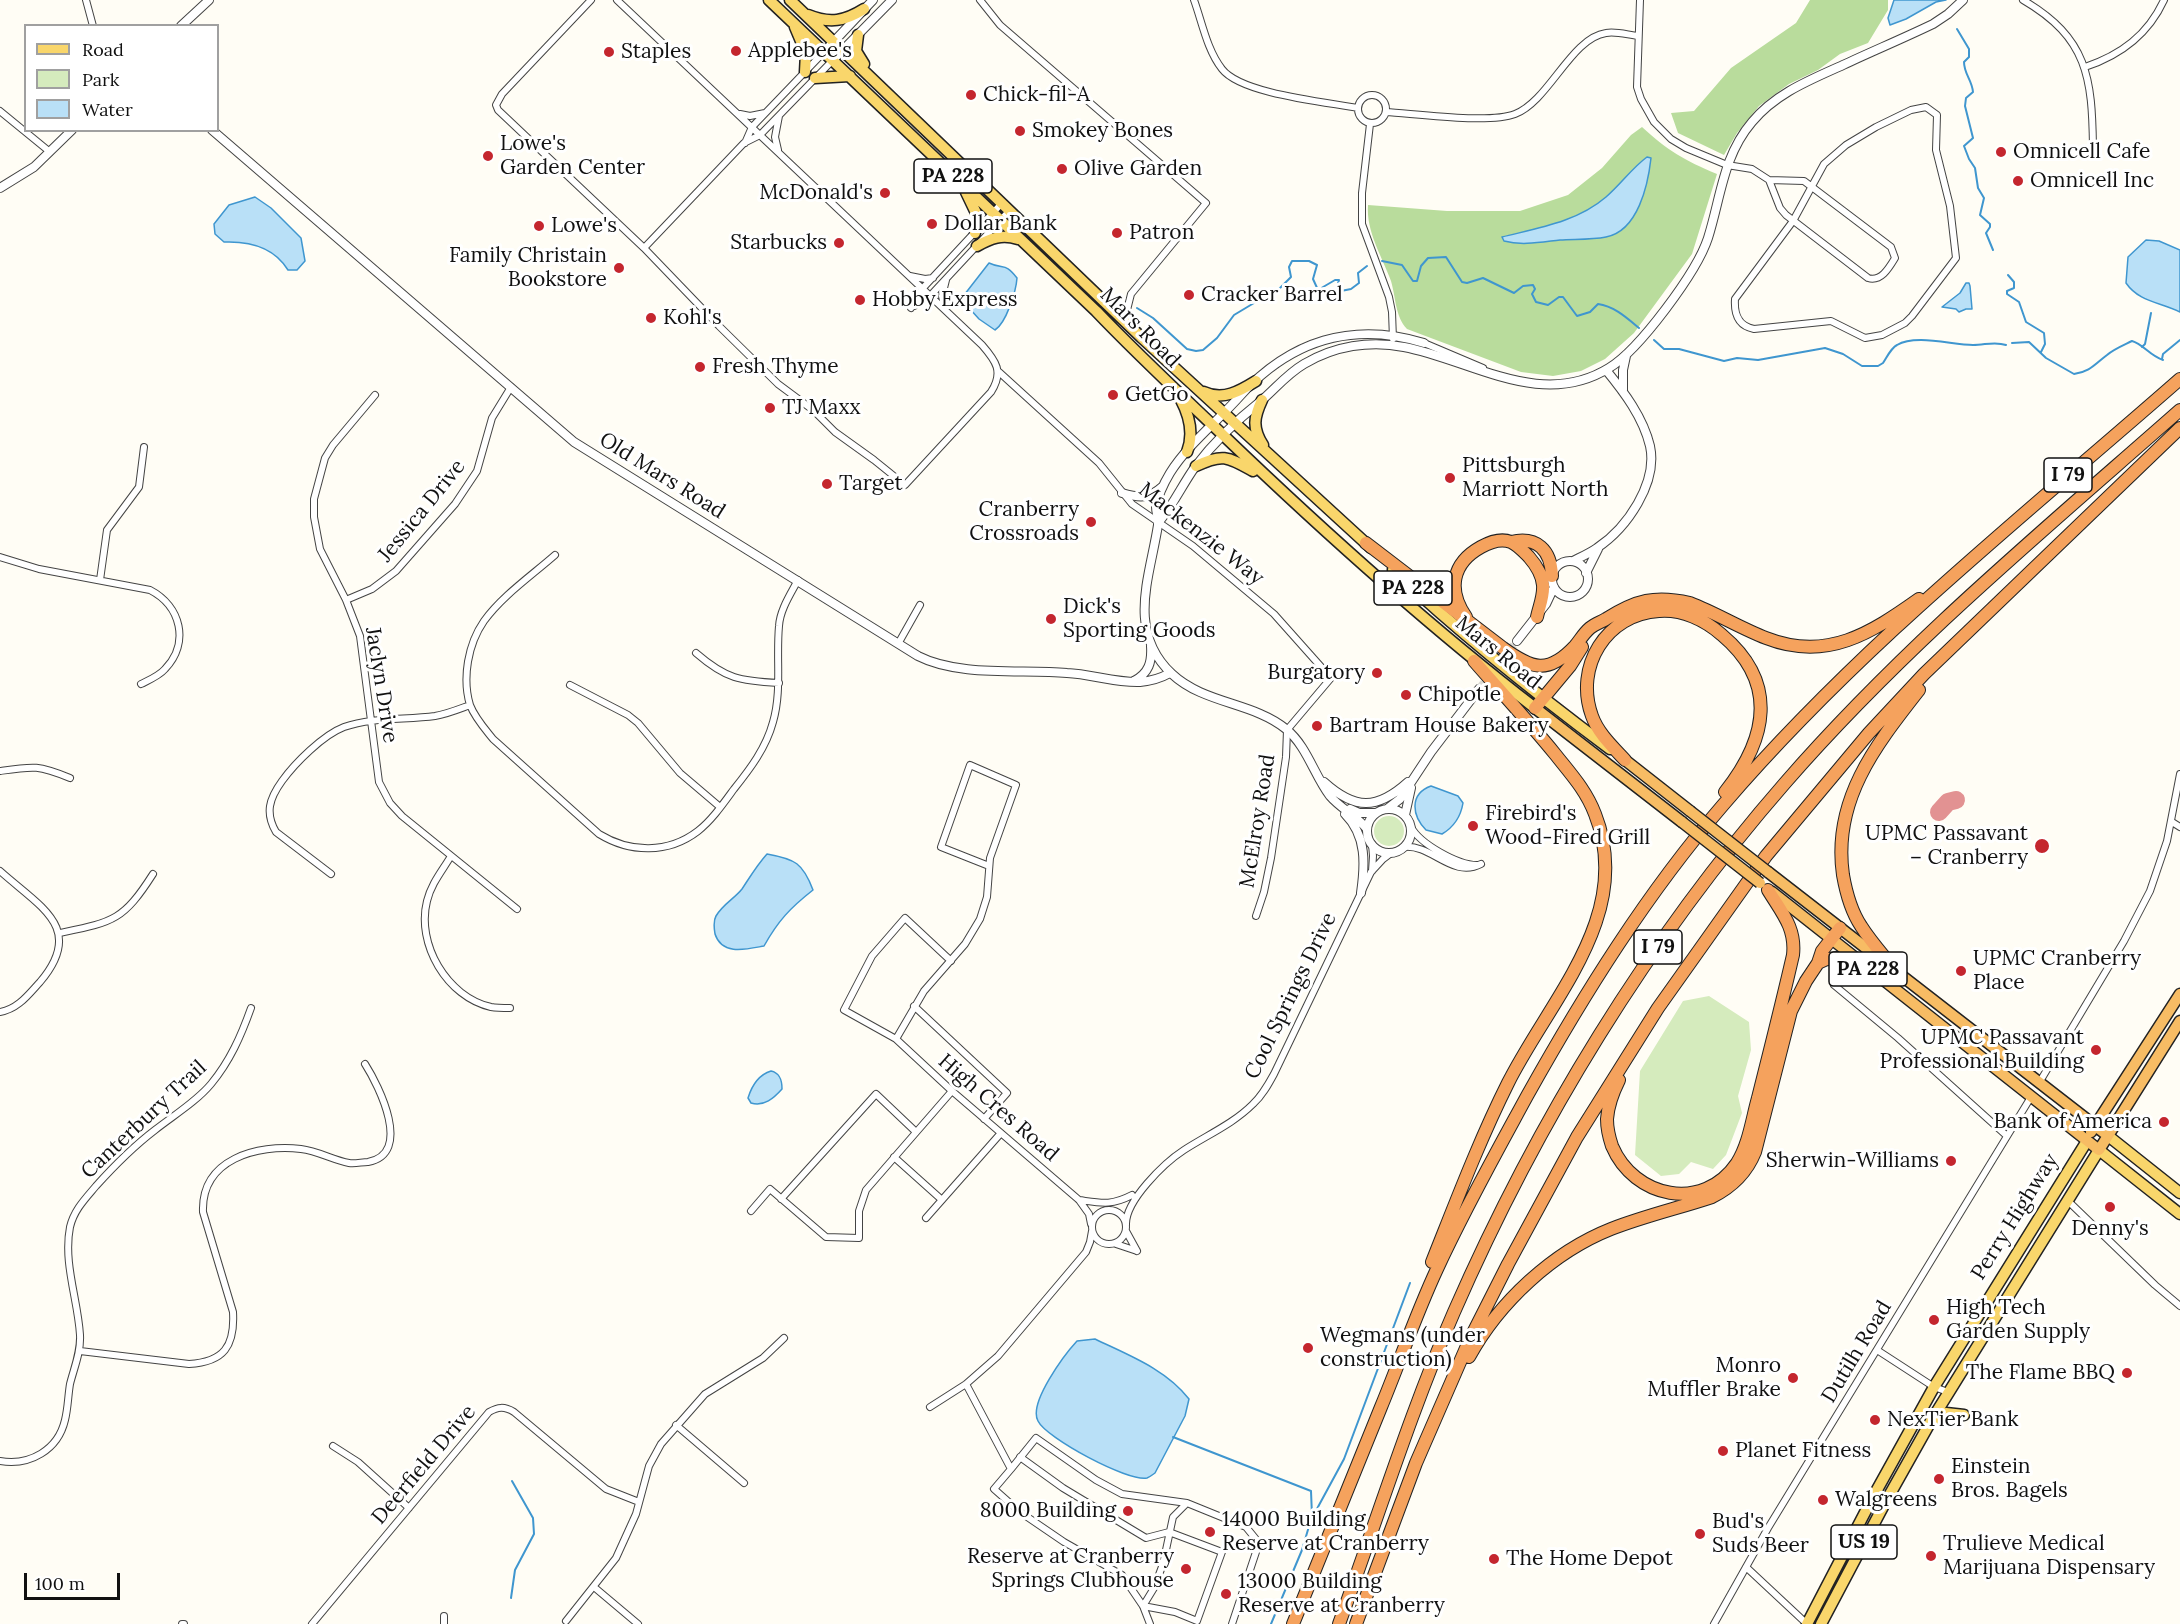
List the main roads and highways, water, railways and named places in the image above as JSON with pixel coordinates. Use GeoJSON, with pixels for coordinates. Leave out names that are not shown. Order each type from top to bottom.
{"type":"FeatureCollection","features":[{"type":"Feature","properties":{"kind":"highway","name":"I 79"},"geometry":{"type":"LineString","coordinates":[[1293,1624],[1436,1272],[1481,1179],[1596,981],[1673,869],[1723,805],[1786,736],[1957,572],[2180,378]]}},
{"type":"Feature","properties":{"kind":"highway","name":"I 79"},"geometry":{"type":"LineString","coordinates":[[1340,1624],[1410,1425],[1459,1301],[1539,1139],[1610,1018],[1652,956],[1700,888],[1753,822],[1828,736],[1883,678],[1954,611],[2180,410]]}},
{"type":"Feature","properties":{"kind":"highway"},"geometry":{"type":"LineString","coordinates":[[1356,1624],[1416,1463],[1470,1339],[1548,1189],[1598,1103],[1715,924],[1792,823],[1869,733],[1924,674],[2180,428]]}},
{"type":"Feature","properties":{"kind":"highway"},"geometry":{"type":"LineString","coordinates":[[2150,458],[2180,434]]}},
{"type":"Feature","properties":{"kind":"highway"},"geometry":{"type":"LineString","coordinates":[[1468,621],[1460,609],[1456,595],[1456,574],[1462,561],[1490,542],[1531,541],[1545,551],[1552,564],[1553,581]]}},
{"type":"Feature","properties":{"kind":"highway"},"geometry":{"type":"LineString","coordinates":[[1511,542],[1525,553],[1539,570],[1543,585],[1537,617]]}},
{"type":"Feature","properties":{"kind":"highway"},"geometry":{"type":"LineString","coordinates":[[1366,543],[1520,661],[1537,666],[1556,662],[1566,656],[1591,628],[1617,612],[1639,602],[1653,599],[1674,599],[1702,608],[1766,638],[1782,643],[1800,646],[1838,644],[1873,630],[1957,572]]}},
{"type":"Feature","properties":{"kind":"highway"},"geometry":{"type":"LineString","coordinates":[[1624,760],[1602,734],[1589,706],[1587,679],[1590,662],[1596,649],[1618,625],[1633,616],[1650,612],[1677,612],[1712,627],[1740,652],[1751,670],[1758,689],[1760,725],[1749,758],[1703,819],[1673,869]]}},
{"type":"Feature","properties":{"kind":"highway"},"geometry":{"type":"LineString","coordinates":[[1539,703],[1570,666],[1588,638],[1606,619]]}},
{"type":"Feature","properties":{"kind":"highway"},"geometry":{"type":"LineString","coordinates":[[1895,970],[1861,926],[1851,904],[1842,864],[1841,832],[1850,797],[1872,756],[1911,700],[1955,644]]}},
{"type":"Feature","properties":{"kind":"highway"},"geometry":{"type":"LineString","coordinates":[[1363,1452],[1410,1319],[1458,1198],[1509,1082],[1580,960],[1605,891],[1607,870],[1604,841],[1589,798],[1537,732],[1474,661]]}},
{"type":"Feature","properties":{"kind":"highway","name":"Mars Road"},"geometry":{"type":"LineString","coordinates":[[1539,703],[1682,822],[2086,1141]]}},
{"type":"Feature","properties":{"kind":"highway","name":"Mars Road"},"geometry":{"type":"LineString","coordinates":[[1624,760],[2107,1136]]}},
{"type":"Feature","properties":{"kind":"highway"},"geometry":{"type":"LineString","coordinates":[[1658,1008],[1623,1070],[1612,1095],[1607,1120],[1609,1137],[1621,1163],[1644,1184],[1668,1193],[1702,1191],[1729,1172],[1745,1146],[1773,1042],[1792,955],[1794,941],[1790,926],[1764,886]]}},
{"type":"Feature","properties":{"kind":"highway"},"geometry":{"type":"LineString","coordinates":[[1436,1419],[1474,1346],[1510,1301],[1544,1269],[1580,1244],[1611,1229],[1712,1197],[1729,1186],[1745,1170],[1755,1152],[1791,1011],[1818,963],[1822,951],[1840,928]]}},
{"type":"Feature","properties":{"kind":"highway"},"geometry":{"type":"LineString","coordinates":[[1818,963],[1835,958],[1856,959]]}},
{"type":"Feature","properties":{"kind":"highway","name":"Perry Highway"},"geometry":{"type":"LineString","coordinates":[[2086,1141],[2180,994]]}},
{"type":"Feature","properties":{"kind":"highway","name":"Perry Highway"},"geometry":{"type":"LineString","coordinates":[[2099,1150],[2180,1021]]}},
{"type":"Feature","properties":{"kind":"highway","name":"PA 228"},"geometry":{"type":"LineString","coordinates":[[2086,1141],[2099,1150]]}},
{"type":"Feature","properties":{"kind":"main road","name":"Mars Road"},"geometry":{"type":"LineString","coordinates":[[769,0],[1096,311],[1314,523],[1474,661],[1624,760]]}},
{"type":"Feature","properties":{"kind":"main road","name":"Mars Road"},"geometry":{"type":"LineString","coordinates":[[790,0],[1141,337],[1539,703]]}},
{"type":"Feature","properties":{"kind":"main road"},"geometry":{"type":"LineString","coordinates":[[805,14],[834,22],[847,19],[864,9]]}},
{"type":"Feature","properties":{"kind":"main road"},"geometry":{"type":"LineString","coordinates":[[794,24],[806,53],[805,72]]}},
{"type":"Feature","properties":{"kind":"main road"},"geometry":{"type":"LineString","coordinates":[[858,35],[855,46],[860,60],[891,90],[921,126]]}},
{"type":"Feature","properties":{"kind":"main road"},"geometry":{"type":"LineString","coordinates":[[815,78],[850,76]]}},
{"type":"Feature","properties":{"kind":"main road"},"geometry":{"type":"LineString","coordinates":[[962,184],[977,214],[975,233]]}},
{"type":"Feature","properties":{"kind":"main road"},"geometry":{"type":"LineString","coordinates":[[976,246],[1000,236],[1021,240]]}},
{"type":"Feature","properties":{"kind":"main road"},"geometry":{"type":"LineString","coordinates":[[1199,389],[1215,396],[1226,395],[1241,390],[1256,381]]}},
{"type":"Feature","properties":{"kind":"main road"},"geometry":{"type":"LineString","coordinates":[[1174,389],[1187,411],[1189,420],[1191,437],[1187,452]]}},
{"type":"Feature","properties":{"kind":"main road"},"geometry":{"type":"LineString","coordinates":[[1262,400],[1254,425],[1257,436],[1271,458]]}},
{"type":"Feature","properties":{"kind":"main road"},"geometry":{"type":"LineString","coordinates":[[1196,466],[1215,458],[1230,458],[1267,478]]}},
{"type":"Feature","properties":{"kind":"main road"},"geometry":{"type":"LineString","coordinates":[[2107,1136],[2180,1193]]}},
{"type":"Feature","properties":{"kind":"main road","name":"Perry Highway"},"geometry":{"type":"LineString","coordinates":[[1807,1624],[1873,1497],[1934,1387],[2086,1141]]}},
{"type":"Feature","properties":{"kind":"main road"},"geometry":{"type":"LineString","coordinates":[[2099,1150],[2180,1214]]}},
{"type":"Feature","properties":{"kind":"main road","name":"Perry Highway"},"geometry":{"type":"LineString","coordinates":[[1821,1624],[1889,1495],[1946,1395],[2099,1150]]}},
{"type":"Feature","properties":{"kind":"main road"},"geometry":{"type":"LineString","coordinates":[[1931,1421],[1946,1413],[1964,1415]]}},
{"type":"Feature","properties":{"kind":"water"},"geometry":{"type":"Polygon","coordinates":[[[1894,0],[1946,0],[1936,2],[1890,25],[1888,18],[1894,0]]]}},
{"type":"Feature","properties":{"kind":"water"},"geometry":{"type":"Polygon","coordinates":[[[1647,157],[1651,158],[1644,193],[1634,216],[1617,233],[1589,239],[1532,243],[1504,241],[1502,237],[1557,223],[1595,206],[1647,157]]]}},
{"type":"Feature","properties":{"kind":"water"},"geometry":{"type":"Polygon","coordinates":[[[255,197],[271,208],[301,238],[305,261],[297,270],[288,270],[276,256],[260,247],[252,244],[224,242],[215,234],[214,224],[229,205],[255,197]]]}},
{"type":"Feature","properties":{"kind":"water"},"geometry":{"type":"Polygon","coordinates":[[[2146,240],[2159,241],[2180,250],[2180,312],[2144,298],[2126,283],[2128,257],[2146,240]]]}},
{"type":"Feature","properties":{"kind":"water"},"geometry":{"type":"Polygon","coordinates":[[[989,263],[1007,268],[1017,278],[1010,307],[995,330],[979,319],[961,299],[989,263]]]}},
{"type":"Feature","properties":{"kind":"water"},"geometry":{"type":"Polygon","coordinates":[[[1966,283],[1970,286],[1972,309],[1959,312],[1956,309],[1942,307],[1960,293],[1966,283]]]}},
{"type":"Feature","properties":{"kind":"water"},"geometry":{"type":"Polygon","coordinates":[[[1431,786],[1458,796],[1463,803],[1456,820],[1442,834],[1426,830],[1416,812],[1416,800],[1419,794],[1431,786]]]}},
{"type":"Feature","properties":{"kind":"water"},"geometry":{"type":"Polygon","coordinates":[[[767,854],[791,860],[797,864],[806,874],[813,890],[785,915],[764,946],[736,949],[723,946],[715,934],[715,918],[742,889],[767,854]]]}},
{"type":"Feature","properties":{"kind":"water"},"geometry":{"type":"Polygon","coordinates":[[[771,1071],[780,1077],[782,1089],[764,1103],[751,1103],[748,1098],[754,1085],[762,1075],[771,1071]]]}},
{"type":"Feature","properties":{"kind":"water"},"geometry":{"type":"Polygon","coordinates":[[[1095,1339],[1158,1371],[1180,1388],[1189,1399],[1185,1416],[1155,1473],[1147,1478],[1123,1473],[1088,1457],[1056,1438],[1038,1421],[1036,1413],[1038,1403],[1049,1379],[1064,1356],[1077,1341],[1095,1339]]]}},
{"type":"Feature","properties":{"kind":"waterway"},"geometry":{"type":"LineString","coordinates":[[1957,29],[1969,49],[1969,57],[1964,62],[1964,66],[1973,92],[1966,98],[1965,106],[1973,138],[1964,146],[1975,168],[1978,188],[1984,198],[1980,215],[1990,224],[1986,233],[1993,250]]}},
{"type":"Feature","properties":{"kind":"waterway"},"geometry":{"type":"LineString","coordinates":[[1382,261],[1402,265],[1413,281],[1417,281],[1421,266],[1428,258],[1446,257],[1462,282],[1467,283],[1483,278],[1514,293],[1523,286],[1533,285],[1535,289],[1532,294],[1536,302],[1548,305],[1559,297],[1563,297],[1577,316],[1590,312],[1598,304],[1604,305],[1620,313],[1639,328]]}},
{"type":"Feature","properties":{"kind":"waterway"},"geometry":{"type":"LineString","coordinates":[[1137,308],[1153,318],[1187,349],[1203,350],[1217,338],[1234,315],[1276,292],[1291,277],[1289,267],[1292,261],[1309,261],[1317,265],[1313,279],[1318,290],[1335,280],[1339,280],[1337,287],[1341,291],[1351,289],[1359,283],[1358,273],[1367,266]]}},
{"type":"Feature","properties":{"kind":"waterway"},"geometry":{"type":"LineString","coordinates":[[2008,275],[2014,282],[2014,288],[2007,291],[2007,294],[2019,302],[2026,322],[2044,333],[2045,344],[2041,352]]}},
{"type":"Feature","properties":{"kind":"waterway"},"geometry":{"type":"LineString","coordinates":[[2142,347],[2145,344],[2151,313]]}},
{"type":"Feature","properties":{"kind":"waterway"},"geometry":{"type":"LineString","coordinates":[[1654,340],[1664,349],[1679,349],[1724,361],[1737,358],[1758,360],[1825,348],[1843,354],[1862,366],[1878,366],[1883,363],[1895,346],[1914,340],[1964,345],[1994,343],[2006,345]]}},
{"type":"Feature","properties":{"kind":"waterway"},"geometry":{"type":"LineString","coordinates":[[2162,359],[2163,354],[2180,340]]}},
{"type":"Feature","properties":{"kind":"waterway"},"geometry":{"type":"LineString","coordinates":[[2012,343],[2029,342],[2046,358],[2074,374],[2088,369],[2132,341],[2163,360]]}},
{"type":"Feature","properties":{"kind":"waterway"},"geometry":{"type":"LineString","coordinates":[[1312,1518],[1344,1459],[1410,1283]]}},
{"type":"Feature","properties":{"kind":"waterway"},"geometry":{"type":"LineString","coordinates":[[1173,1437],[1311,1491],[1312,1516],[1302,1550],[1271,1624]]}},
{"type":"Feature","properties":{"kind":"waterway"},"geometry":{"type":"LineString","coordinates":[[511,1598],[515,1570],[534,1534],[533,1518],[512,1481]]}},
{"type":"Feature","properties":{"kind":"tunnel"},"geometry":{"type":"LineString","coordinates":[[1479,689],[1517,641]]}},
{"type":"Feature","properties":{"kind":"place","name":"Applebee's"},"geometry":{"type":"Point","coordinates":[736,51]}},
{"type":"Feature","properties":{"kind":"place","name":"Staples"},"geometry":{"type":"Point","coordinates":[609,52]}},
{"type":"Feature","properties":{"kind":"place","name":"Chick-fil-A"},"geometry":{"type":"Point","coordinates":[971,95]}},
{"type":"Feature","properties":{"kind":"place","name":"Smokey Bones"},"geometry":{"type":"Point","coordinates":[1020,131]}},
{"type":"Feature","properties":{"kind":"place","name":"Omnicell Cafe"},"geometry":{"type":"Point","coordinates":[2001,152]}},
{"type":"Feature","properties":{"kind":"place","name":"Lowe's Garden Center"},"geometry":{"type":"Point","coordinates":[488,156]}},
{"type":"Feature","properties":{"kind":"place","name":"Olive Garden"},"geometry":{"type":"Point","coordinates":[1062,169]}},
{"type":"Feature","properties":{"kind":"place","name":"Omnicell Inc"},"geometry":{"type":"Point","coordinates":[2018,181]}},
{"type":"Feature","properties":{"kind":"place","name":"McDonald's"},"geometry":{"type":"Point","coordinates":[885,193]}},
{"type":"Feature","properties":{"kind":"place","name":"Dollar Bank"},"geometry":{"type":"Point","coordinates":[932,224]}},
{"type":"Feature","properties":{"kind":"place","name":"Lowe's"},"geometry":{"type":"Point","coordinates":[539,226]}},
{"type":"Feature","properties":{"kind":"place","name":"Patron"},"geometry":{"type":"Point","coordinates":[1117,233]}},
{"type":"Feature","properties":{"kind":"place","name":"Starbucks"},"geometry":{"type":"Point","coordinates":[839,243]}},
{"type":"Feature","properties":{"kind":"place","name":"Family Christain Bookstore"},"geometry":{"type":"Point","coordinates":[619,268]}},
{"type":"Feature","properties":{"kind":"place","name":"Cracker Barrel"},"geometry":{"type":"Point","coordinates":[1189,295]}},
{"type":"Feature","properties":{"kind":"place","name":"Hobby Express"},"geometry":{"type":"Point","coordinates":[860,300]}},
{"type":"Feature","properties":{"kind":"place","name":"Kohl's"},"geometry":{"type":"Point","coordinates":[651,318]}},
{"type":"Feature","properties":{"kind":"place","name":"Fresh Thyme"},"geometry":{"type":"Point","coordinates":[700,367]}},
{"type":"Feature","properties":{"kind":"place","name":"GetGo"},"geometry":{"type":"Point","coordinates":[1113,395]}},
{"type":"Feature","properties":{"kind":"place","name":"TJ Maxx"},"geometry":{"type":"Point","coordinates":[770,408]}},
{"type":"Feature","properties":{"kind":"place","name":"Pittsburgh Marriott North"},"geometry":{"type":"Point","coordinates":[1450,478]}},
{"type":"Feature","properties":{"kind":"place","name":"Target"},"geometry":{"type":"Point","coordinates":[827,484]}},
{"type":"Feature","properties":{"kind":"place","name":"Cranberry Crossroads"},"geometry":{"type":"Point","coordinates":[1091,522]}},
{"type":"Feature","properties":{"kind":"place","name":"Dick's Sporting Goods"},"geometry":{"type":"Point","coordinates":[1051,619]}},
{"type":"Feature","properties":{"kind":"place","name":"Burgatory"},"geometry":{"type":"Point","coordinates":[1377,673]}},
{"type":"Feature","properties":{"kind":"place","name":"Chipotle"},"geometry":{"type":"Point","coordinates":[1406,695]}},
{"type":"Feature","properties":{"kind":"place","name":"Bartram House Bakery"},"geometry":{"type":"Point","coordinates":[1317,726]}},
{"type":"Feature","properties":{"kind":"place","name":"Firebird's Wood-Fired Grill"},"geometry":{"type":"Point","coordinates":[1473,826]}},
{"type":"Feature","properties":{"kind":"place","name":"UPMC Passavant – Cranberry"},"geometry":{"type":"Point","coordinates":[2042,846]}},
{"type":"Feature","properties":{"kind":"place","name":"UPMC Cranberry Place"},"geometry":{"type":"Point","coordinates":[1961,971]}},
{"type":"Feature","properties":{"kind":"place","name":"UPMC Passavant Professional Building"},"geometry":{"type":"Point","coordinates":[2096,1050]}},
{"type":"Feature","properties":{"kind":"place","name":"Bank of America"},"geometry":{"type":"Point","coordinates":[2164,1122]}},
{"type":"Feature","properties":{"kind":"place","name":"Sherwin-Williams"},"geometry":{"type":"Point","coordinates":[1951,1161]}},
{"type":"Feature","properties":{"kind":"place","name":"Denny's"},"geometry":{"type":"Point","coordinates":[2110,1207]}},
{"type":"Feature","properties":{"kind":"place","name":"High Tech Garden Supply"},"geometry":{"type":"Point","coordinates":[1934,1320]}},
{"type":"Feature","properties":{"kind":"place","name":"Wegmans (under construction)"},"geometry":{"type":"Point","coordinates":[1308,1348]}},
{"type":"Feature","properties":{"kind":"place","name":"The Flame BBQ"},"geometry":{"type":"Point","coordinates":[2127,1373]}},
{"type":"Feature","properties":{"kind":"place","name":"Monro Muffler Brake"},"geometry":{"type":"Point","coordinates":[1793,1378]}},
{"type":"Feature","properties":{"kind":"place","name":"NexTier Bank"},"geometry":{"type":"Point","coordinates":[1875,1420]}},
{"type":"Feature","properties":{"kind":"place","name":"Planet Fitness"},"geometry":{"type":"Point","coordinates":[1723,1451]}},
{"type":"Feature","properties":{"kind":"place","name":"Einstein Bros. Bagels"},"geometry":{"type":"Point","coordinates":[1939,1479]}},
{"type":"Feature","properties":{"kind":"place","name":"Walgreens"},"geometry":{"type":"Point","coordinates":[1823,1500]}},
{"type":"Feature","properties":{"kind":"place","name":"8000 Building"},"geometry":{"type":"Point","coordinates":[1128,1511]}},
{"type":"Feature","properties":{"kind":"place","name":"14000 Building Reserve at Cranberry"},"geometry":{"type":"Point","coordinates":[1210,1532]}},
{"type":"Feature","properties":{"kind":"place","name":"Bud's Suds Beer"},"geometry":{"type":"Point","coordinates":[1700,1534]}},
{"type":"Feature","properties":{"kind":"place","name":"Trulieve Medical Marijuana Dispensary"},"geometry":{"type":"Point","coordinates":[1931,1556]}},
{"type":"Feature","properties":{"kind":"place","name":"The Home Depot"},"geometry":{"type":"Point","coordinates":[1494,1559]}},
{"type":"Feature","properties":{"kind":"place","name":"Reserve at Cranberry Springs Clubhouse"},"geometry":{"type":"Point","coordinates":[1186,1569]}},
{"type":"Feature","properties":{"kind":"place","name":"13000 Building Reserve at Cranberry"},"geometry":{"type":"Point","coordinates":[1226,1594]}}]}
